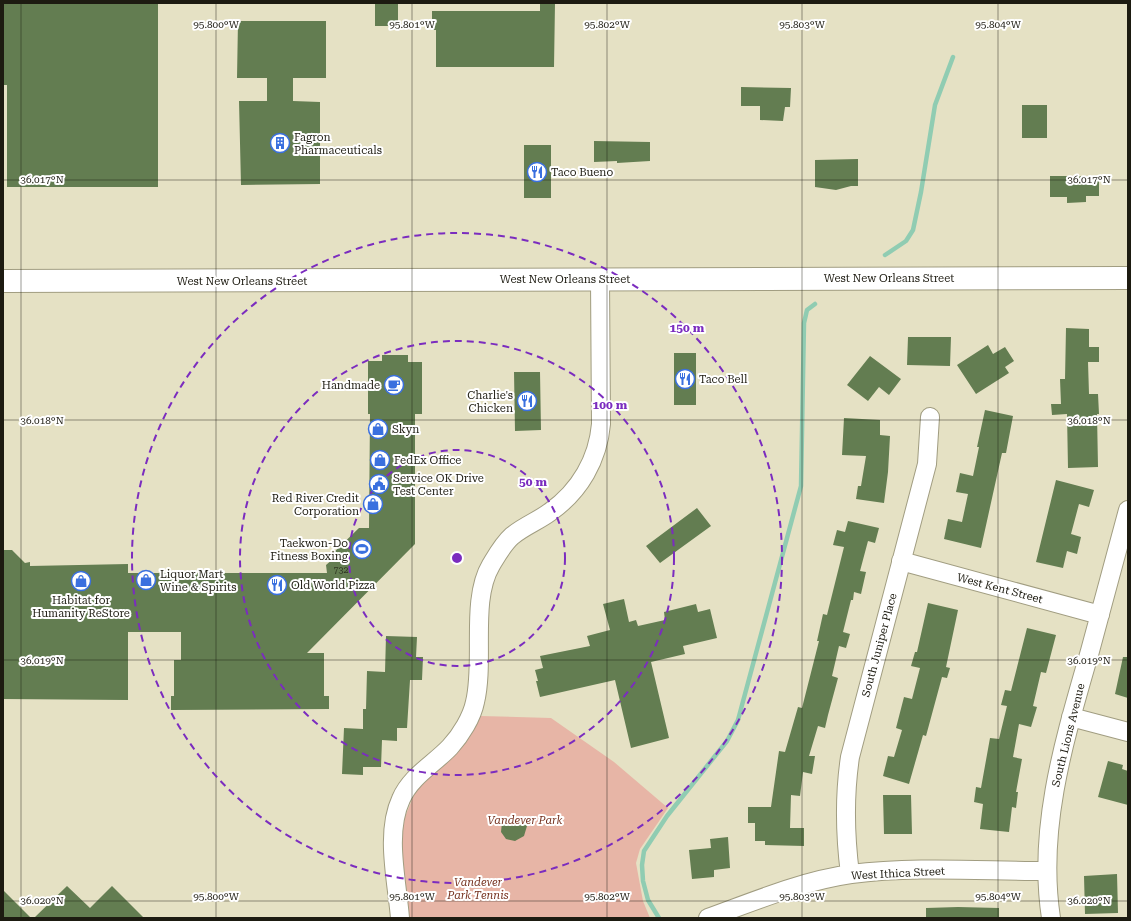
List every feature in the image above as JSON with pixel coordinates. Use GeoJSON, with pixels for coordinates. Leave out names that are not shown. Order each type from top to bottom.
{"type":"FeatureCollection","features":[{"type":"Feature","properties":{"kind":"main road","name":"West New Orleans Street"},"geometry":{"type":"LineString","coordinates":[[3,281],[1128,278]]}},
{"type":"Feature","properties":{"kind":"street"},"geometry":{"type":"LineString","coordinates":[[400,918],[393,849],[393,831],[396,812],[401,798],[410,784],[454,742],[475,704],[478,690],[479,613],[482,586],[489,567],[500,550],[512,536],[550,512],[573,493],[592,463],[598,444],[601,424],[600,279]]}},
{"type":"Feature","properties":{"kind":"street","name":"South Juniper Place"},"geometry":{"type":"LineString","coordinates":[[850,874],[846,844],[846,790],[849,765],[861,712],[927,464],[930,417]]}},
{"type":"Feature","properties":{"kind":"street","name":"South Lions Avenue"},"geometry":{"type":"LineString","coordinates":[[1051,918],[1046,871],[1051,807],[1061,755],[1128,510]]}},
{"type":"Feature","properties":{"kind":"street","name":"West Kent Street"},"geometry":{"type":"LineString","coordinates":[[901,561],[1100,615]]}},
{"type":"Feature","properties":{"kind":"street"},"geometry":{"type":"LineString","coordinates":[[1071,717],[1128,732]]}},
{"type":"Feature","properties":{"kind":"street","name":"West Ithica Street"},"geometry":{"type":"LineString","coordinates":[[708,918],[804,884],[850,874],[924,870],[1046,871]]}},
{"type":"Feature","properties":{"kind":"green space","name":"Vandever Park"},"geometry":{"type":"Polygon","coordinates":[[[480,716],[551,718],[614,762],[668,808],[640,849],[636,863],[643,901],[650,918],[407,918],[400,829],[418,785],[480,716]]]}},
{"type":"Feature","properties":{"kind":"building"},"geometry":{"type":"Polygon","coordinates":[[[3,3],[158,3],[158,187],[7,187],[7,85],[3,85],[3,3]]]}},
{"type":"Feature","properties":{"kind":"building"},"geometry":{"type":"Polygon","coordinates":[[[375,3],[398,3],[398,26],[375,26],[375,3]]]}},
{"type":"Feature","properties":{"kind":"building"},"geometry":{"type":"Polygon","coordinates":[[[540,3],[555,3],[554,67],[436,67],[436,30],[432,30],[432,11],[540,11],[540,3]]]}},
{"type":"Feature","properties":{"kind":"building","name":"Fagron Pharmaceuticals"},"geometry":{"type":"Polygon","coordinates":[[[238,21],[326,21],[326,78],[293,78],[293,101],[320,102],[320,184],[241,185],[239,101],[267,101],[267,78],[237,78],[238,21]]]}},
{"type":"Feature","properties":{"kind":"building"},"geometry":{"type":"Polygon","coordinates":[[[741,87],[791,88],[790,107],[785,107],[783,121],[760,120],[760,106],[741,106],[741,87]]]}},
{"type":"Feature","properties":{"kind":"building"},"geometry":{"type":"Polygon","coordinates":[[[1022,105],[1047,105],[1047,138],[1022,138],[1022,105]]]}},
{"type":"Feature","properties":{"kind":"building"},"geometry":{"type":"Polygon","coordinates":[[[594,141],[650,142],[650,161],[617,163],[617,161],[594,162],[594,141]]]}},
{"type":"Feature","properties":{"kind":"building","name":"Taco Bueno"},"geometry":{"type":"Polygon","coordinates":[[[524,145],[551,145],[551,198],[524,198],[524,145]]]}},
{"type":"Feature","properties":{"kind":"building"},"geometry":{"type":"Polygon","coordinates":[[[858,159],[858,186],[851,186],[836,190],[815,187],[815,160],[858,159]]]}},
{"type":"Feature","properties":{"kind":"building"},"geometry":{"type":"Polygon","coordinates":[[[1050,176],[1099,176],[1099,196],[1086,196],[1086,202],[1067,203],[1067,197],[1050,197],[1050,176]]]}},
{"type":"Feature","properties":{"kind":"building"},"geometry":{"type":"Polygon","coordinates":[[[1066,328],[1089,329],[1089,347],[1099,347],[1099,362],[1088,362],[1089,394],[1098,394],[1098,467],[1068,468],[1067,414],[1052,415],[1051,404],[1061,404],[1060,379],[1065,379],[1066,328]]]}},
{"type":"Feature","properties":{"kind":"building"},"geometry":{"type":"Polygon","coordinates":[[[908,337],[951,337],[950,366],[907,365],[908,337]]]}},
{"type":"Feature","properties":{"kind":"building"},"geometry":{"type":"Polygon","coordinates":[[[988,345],[993,354],[1005,347],[1014,361],[1005,367],[1009,373],[976,394],[957,365],[988,345]]]}},
{"type":"Feature","properties":{"kind":"building","name":"Taco Bell"},"geometry":{"type":"Polygon","coordinates":[[[674,353],[696,353],[696,405],[674,405],[674,353]]]}},
{"type":"Feature","properties":{"kind":"building"},"geometry":{"type":"Polygon","coordinates":[[[382,355],[408,355],[408,362],[422,362],[422,414],[415,414],[415,544],[307,653],[324,653],[324,696],[329,696],[329,709],[171,710],[171,696],[174,696],[174,660],[181,660],[181,632],[128,632],[128,700],[3,699],[3,550],[12,550],[25,563],[30,562],[30,566],[128,564],[128,573],[327,573],[326,565],[333,559],[330,556],[359,528],[369,528],[370,414],[368,414],[368,361],[382,361],[382,355]]]}},
{"type":"Feature","properties":{"kind":"building"},"geometry":{"type":"Polygon","coordinates":[[[870,356],[901,379],[889,395],[879,387],[868,401],[847,385],[870,356]]]}},
{"type":"Feature","properties":{"kind":"building","name":"Charlie's Chicken"},"geometry":{"type":"Polygon","coordinates":[[[514,372],[540,372],[541,430],[515,431],[514,372]]]}},
{"type":"Feature","properties":{"kind":"building"},"geometry":{"type":"Polygon","coordinates":[[[985,410],[1013,416],[1006,453],[1002,453],[981,548],[944,539],[948,519],[962,522],[968,494],[956,492],[960,473],[973,476],[979,447],[977,447],[985,410]]]}},
{"type":"Feature","properties":{"kind":"building"},"geometry":{"type":"Polygon","coordinates":[[[844,418],[880,420],[880,435],[890,436],[888,472],[884,503],[856,499],[858,486],[861,486],[866,456],[842,455],[844,418]]]}},
{"type":"Feature","properties":{"kind":"building"},"geometry":{"type":"Polygon","coordinates":[[[1056,480],[1094,490],[1089,507],[1079,504],[1071,534],[1081,537],[1077,554],[1067,551],[1063,568],[1036,562],[1056,480]]]}},
{"type":"Feature","properties":{"kind":"building"},"geometry":{"type":"Polygon","coordinates":[[[697,508],[711,526],[660,563],[646,546],[697,508]]]}},
{"type":"Feature","properties":{"kind":"building"},"geometry":{"type":"Polygon","coordinates":[[[848,521],[879,528],[875,543],[868,541],[860,571],[866,572],[861,594],[854,592],[853,600],[851,600],[843,632],[850,634],[846,648],[839,646],[832,676],[838,678],[825,728],[818,726],[809,756],[815,756],[812,774],[803,772],[800,796],[791,795],[790,828],[804,828],[804,846],[765,845],[765,841],[755,841],[755,823],[748,823],[748,807],[771,807],[779,751],[785,752],[798,707],[802,708],[819,641],[817,641],[823,614],[827,615],[844,547],[833,545],[837,530],[845,532],[848,521]]]}},
{"type":"Feature","properties":{"kind":"building"},"geometry":{"type":"Polygon","coordinates":[[[624,599],[629,622],[636,620],[638,626],[665,620],[664,612],[696,604],[698,612],[710,609],[717,638],[683,646],[685,654],[651,662],[669,738],[631,748],[615,680],[540,697],[535,670],[543,668],[540,656],[590,646],[587,636],[610,630],[603,604],[624,599]]]}},
{"type":"Feature","properties":{"kind":"building"},"geometry":{"type":"Polygon","coordinates":[[[928,603],[958,610],[946,667],[950,668],[947,678],[942,677],[926,736],[923,735],[909,784],[883,776],[888,756],[894,757],[902,730],[896,728],[904,697],[912,699],[920,668],[911,666],[915,652],[917,652],[928,603]]]}},
{"type":"Feature","properties":{"kind":"building"},"geometry":{"type":"Polygon","coordinates":[[[1027,628],[1056,635],[1046,673],[1041,672],[1033,706],[1037,707],[1031,727],[1019,724],[1013,757],[1022,759],[1016,792],[1018,792],[1016,808],[1012,807],[1009,832],[980,829],[983,804],[974,802],[976,787],[981,788],[990,738],[999,739],[1007,706],[1001,705],[1005,690],[1011,691],[1027,628]]]}},
{"type":"Feature","properties":{"kind":"building"},"geometry":{"type":"Polygon","coordinates":[[[386,636],[417,637],[416,657],[423,657],[422,680],[410,680],[407,728],[397,728],[397,741],[382,740],[381,767],[363,767],[363,775],[342,774],[344,728],[363,729],[363,709],[366,709],[367,671],[385,672],[386,636]]]}},
{"type":"Feature","properties":{"kind":"building"},"geometry":{"type":"Polygon","coordinates":[[[1123,657],[1128,657],[1128,698],[1115,694],[1123,657]]]}},
{"type":"Feature","properties":{"kind":"building"},"geometry":{"type":"Polygon","coordinates":[[[1108,761],[1123,765],[1122,769],[1128,771],[1128,805],[1098,797],[1108,761]]]}},
{"type":"Feature","properties":{"kind":"building"},"geometry":{"type":"Polygon","coordinates":[[[883,795],[911,795],[912,834],[884,834],[883,795]]]}},
{"type":"Feature","properties":{"kind":"building"},"geometry":{"type":"Polygon","coordinates":[[[512,816],[521,818],[527,826],[524,836],[515,841],[506,839],[501,832],[502,822],[512,816]]]}},
{"type":"Feature","properties":{"kind":"building"},"geometry":{"type":"Polygon","coordinates":[[[728,837],[730,868],[714,870],[714,877],[692,879],[689,850],[711,848],[710,839],[728,837]]]}},
{"type":"Feature","properties":{"kind":"building"},"geometry":{"type":"Polygon","coordinates":[[[1117,874],[1118,913],[1085,914],[1084,876],[1117,874]]]}},
{"type":"Feature","properties":{"kind":"building"},"geometry":{"type":"Polygon","coordinates":[[[67,886],[90,908],[112,886],[144,918],[34,918],[67,886]]]}},
{"type":"Feature","properties":{"kind":"building"},"geometry":{"type":"Polygon","coordinates":[[[3,890],[31,918],[3,918],[3,890]]]}},
{"type":"Feature","properties":{"kind":"building"},"geometry":{"type":"Polygon","coordinates":[[[926,908],[999,908],[999,918],[926,918],[926,908]]]}},
{"type":"Feature","properties":{"kind":"waterway"},"geometry":{"type":"LineString","coordinates":[[885,255],[906,241],[913,230],[921,192],[935,105],[953,57]]}},
{"type":"Feature","properties":{"kind":"waterway"},"geometry":{"type":"LineString","coordinates":[[659,918],[648,900],[643,881],[642,865],[644,851],[667,816],[727,741],[738,720],[801,486],[804,323],[807,310],[815,304]]}},
{"type":"Feature","properties":{"kind":"place","name":"Fagron Pharmaceuticals"},"geometry":{"type":"Point","coordinates":[280,143]}},
{"type":"Feature","properties":{"kind":"place","name":"Taco Bueno"},"geometry":{"type":"Point","coordinates":[537,172]}},
{"type":"Feature","properties":{"kind":"place","name":"Taco Bell"},"geometry":{"type":"Point","coordinates":[685,379]}},
{"type":"Feature","properties":{"kind":"place","name":"Handmade"},"geometry":{"type":"Point","coordinates":[394,385]}},
{"type":"Feature","properties":{"kind":"place","name":"Charlie's Chicken"},"geometry":{"type":"Point","coordinates":[527,401]}},
{"type":"Feature","properties":{"kind":"place","name":"Skyn"},"geometry":{"type":"Point","coordinates":[378,429]}},
{"type":"Feature","properties":{"kind":"place","name":"FedEx Office"},"geometry":{"type":"Point","coordinates":[380,460]}},
{"type":"Feature","properties":{"kind":"place","name":"Service OK Drive Test Center"},"geometry":{"type":"Point","coordinates":[379,484]}},
{"type":"Feature","properties":{"kind":"place","name":"Red River Credit Corporation"},"geometry":{"type":"Point","coordinates":[373,504]}},
{"type":"Feature","properties":{"kind":"place","name":"Taekwon-Do Fitness Boxing"},"geometry":{"type":"Point","coordinates":[362,549]}},
{"type":"Feature","properties":{"kind":"place","name":"Liquor Mart Wine & Spirits"},"geometry":{"type":"Point","coordinates":[146,580]}},
{"type":"Feature","properties":{"kind":"place","name":"Habitat for Humanity ReStore"},"geometry":{"type":"Point","coordinates":[81,581]}},
{"type":"Feature","properties":{"kind":"place","name":"Old World Pizza"},"geometry":{"type":"Point","coordinates":[277,585]}},
{"type":"Feature","properties":{"kind":"park label","name":"Vandever Park Tennis"},"geometry":{"type":"Point","coordinates":[478,888]}}]}
